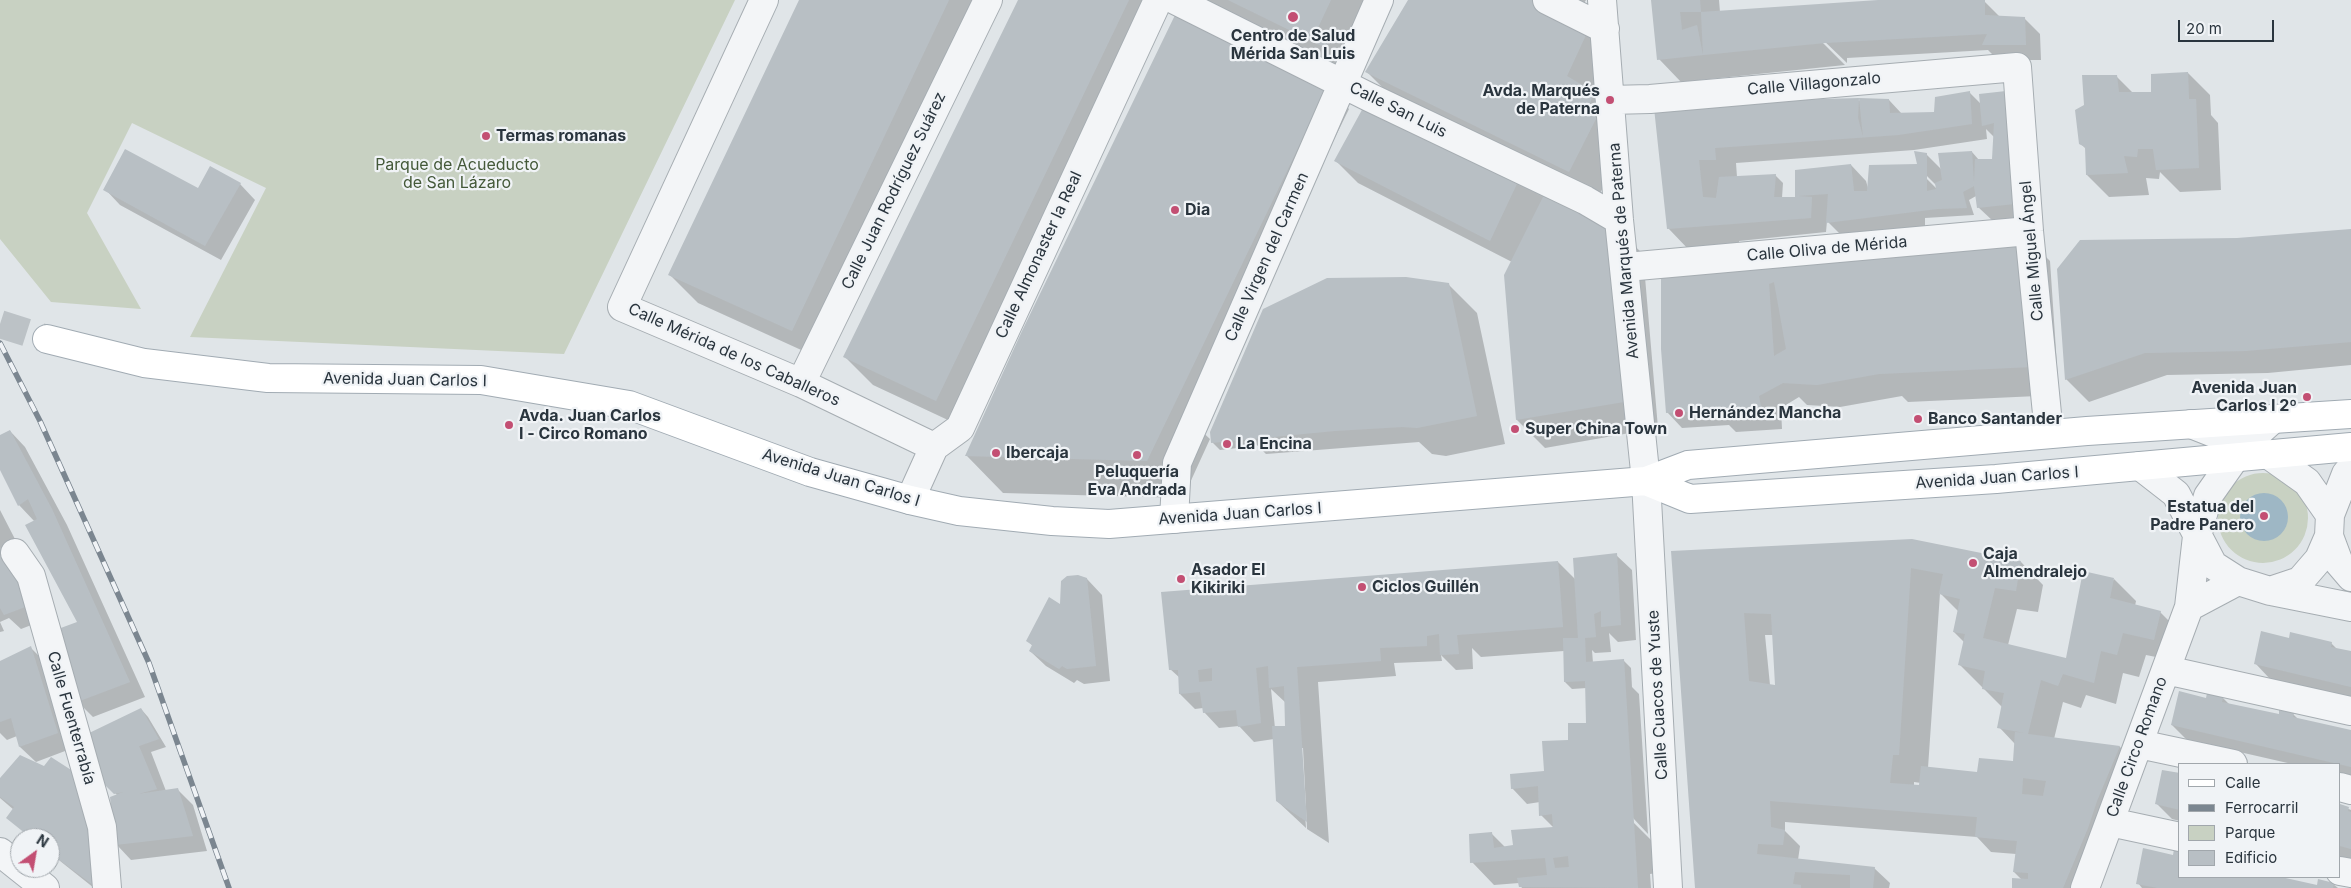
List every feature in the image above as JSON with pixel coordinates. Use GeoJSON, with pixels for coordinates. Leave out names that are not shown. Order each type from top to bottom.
{"type":"FeatureCollection","features":[{"type":"Feature","properties":{"kind":"main road","name":"Avenida Juan Carlos I"},"geometry":{"type":"LineString","coordinates":[[47,339],[144,362],[268,378],[481,380],[629,405],[810,472],[910,500],[959,511],[1052,521],[1109,524],[1647,492],[1690,499],[1996,479],[2140,466],[2240,451],[2269,455],[2351,447]]}},
{"type":"Feature","properties":{"kind":"main road","name":"Avenida Juan Carlos I"},"geometry":{"type":"LineString","coordinates":[[1647,492],[1688,465],[2049,434],[2351,414]]}},
{"type":"Feature","properties":{"kind":"street","name":"Calle Mérida de los Caballeros"},"geometry":{"type":"LineString","coordinates":[[764,0],[622,308],[801,383],[934,447]]}},
{"type":"Feature","properties":{"kind":"street","name":"Calle Juan Rodríguez Suárez"},"geometry":{"type":"LineString","coordinates":[[801,383],[988,0]]}},
{"type":"Feature","properties":{"kind":"street","name":"Calle Almonaster la Real"},"geometry":{"type":"LineString","coordinates":[[910,500],[934,447],[960,428],[1158,0]]}},
{"type":"Feature","properties":{"kind":"street","name":"Calle San Luis"},"geometry":{"type":"LineString","coordinates":[[1176,0],[1585,200],[1619,220]]}},
{"type":"Feature","properties":{"kind":"street","name":"Calle Virgen del Carmen"},"geometry":{"type":"LineString","coordinates":[[1174,519],[1177,463],[1379,0]]}},
{"type":"Feature","properties":{"kind":"street"},"geometry":{"type":"LineString","coordinates":[[1548,0],[1605,29]]}},
{"type":"Feature","properties":{"kind":"street","name":"Avenida Marqués de Paterna"},"geometry":{"type":"LineString","coordinates":[[1602,0],[1619,220],[1626,268],[1647,492]]}},
{"type":"Feature","properties":{"kind":"street","name":"Calle Villagonzalo"},"geometry":{"type":"LineString","coordinates":[[1610,100],[1650,99],[2017,66]]}},
{"type":"Feature","properties":{"kind":"street","name":"Calle Miguel Ángel"},"geometry":{"type":"LineString","coordinates":[[2017,66],[2029,231],[2049,434]]}},
{"type":"Feature","properties":{"kind":"street","name":"Calle Oliva de Mérida"},"geometry":{"type":"LineString","coordinates":[[1626,268],[2029,231]]}},
{"type":"Feature","properties":{"kind":"street"},"geometry":{"type":"LineString","coordinates":[[2197,536],[2208,496],[2240,451],[2273,419]]}},
{"type":"Feature","properties":{"kind":"street"},"geometry":{"type":"LineString","coordinates":[[2191,424],[2240,451]]}},
{"type":"Feature","properties":{"kind":"street"},"geometry":{"type":"LineString","coordinates":[[2269,455],[2308,482],[2330,526],[2339,563],[2351,577]]}},
{"type":"Feature","properties":{"kind":"street"},"geometry":{"type":"LineString","coordinates":[[2140,466],[2176,494],[2213,565],[2238,581],[2270,590],[2351,607]]}},
{"type":"Feature","properties":{"kind":"street"},"geometry":{"type":"LineString","coordinates":[[2270,590],[2300,582],[2319,559],[2346,474],[2351,468]]}},
{"type":"Feature","properties":{"kind":"street","name":"Calle Cuacos de Yuste"},"geometry":{"type":"LineString","coordinates":[[1647,492],[1668,888]]}},
{"type":"Feature","properties":{"kind":"street","name":"Calle Circo Romano"},"geometry":{"type":"LineString","coordinates":[[2085,888],[2189,607],[2197,536]]}},
{"type":"Feature","properties":{"kind":"street","name":"Calle Fuenterrabía"},"geometry":{"type":"LineString","coordinates":[[16,553],[31,576],[102,827],[106,888]]}},
{"type":"Feature","properties":{"kind":"street"},"geometry":{"type":"LineString","coordinates":[[2189,607],[2238,581]]}},
{"type":"Feature","properties":{"kind":"street"},"geometry":{"type":"LineString","coordinates":[[2166,670],[2351,710]]}},
{"type":"Feature","properties":{"kind":"street"},"geometry":{"type":"LineString","coordinates":[[2139,744],[2228,763]]}},
{"type":"Feature","properties":{"kind":"street"},"geometry":{"type":"LineString","coordinates":[[2110,822],[2178,837]]}},
{"type":"Feature","properties":{"kind":"street"},"geometry":{"type":"LineString","coordinates":[[0,852],[10,860]]}},
{"type":"Feature","properties":{"kind":"street"},"geometry":{"type":"LineString","coordinates":[[32,878],[45,888]]}},
{"type":"Feature","properties":{"kind":"green space","name":"Parque de Acueducto de San Lázaro"},"geometry":{"type":"Polygon","coordinates":[[[0,0],[735,0],[564,354],[190,337],[266,188],[132,123],[87,213],[141,309],[51,302],[0,239],[0,0]]]}},
{"type":"Feature","properties":{"kind":"green space"},"geometry":{"type":"Polygon","coordinates":[[[2263,473],[2280,476],[2295,486],[2305,501],[2308,518],[2305,535],[2295,550],[2280,560],[2263,563],[2246,560],[2231,550],[2221,535],[2218,518],[2221,501],[2231,486],[2246,476],[2263,473]]]}},
{"type":"Feature","properties":{"kind":"water"},"geometry":{"type":"Polygon","coordinates":[[[2259,493],[2269,493],[2278,497],[2284,503],[2288,517],[2284,531],[2278,537],[2269,541],[2259,541],[2250,537],[2244,531],[2240,522],[2240,512],[2244,503],[2250,497],[2259,493]]]}},
{"type":"Feature","properties":{"kind":"building"},"geometry":{"type":"Polygon","coordinates":[[[799,0],[949,0],[792,331],[668,275],[799,0]]]}},
{"type":"Feature","properties":{"kind":"building"},"geometry":{"type":"Polygon","coordinates":[[[1018,0],[1129,0],[936,401],[843,357],[1018,0]]]}},
{"type":"Feature","properties":{"kind":"building","name":"Centro de Salud Mérida San Luis"},"geometry":{"type":"Polygon","coordinates":[[[1228,0],[1331,0],[1315,34],[1330,37],[1326,48],[1228,0]]]}},
{"type":"Feature","properties":{"kind":"building"},"geometry":{"type":"Polygon","coordinates":[[[1408,0],[1534,0],[1592,22],[1567,76],[1594,92],[1588,109],[1599,113],[1569,172],[1365,72],[1408,0]]]}},
{"type":"Feature","properties":{"kind":"building"},"geometry":{"type":"Polygon","coordinates":[[[1651,0],[1700,0],[1701,12],[1680,12],[1682,30],[1697,25],[1703,55],[1657,60],[1651,0]]]}},
{"type":"Feature","properties":{"kind":"building"},"geometry":{"type":"Polygon","coordinates":[[[1878,0],[1985,0],[1985,15],[2025,17],[2026,45],[1982,45],[1987,34],[1825,43],[1703,55],[1701,12],[1878,0]]]}},
{"type":"Feature","properties":{"kind":"building"},"geometry":{"type":"Polygon","coordinates":[[[1176,13],[1328,86],[1147,461],[965,456],[1022,331],[1176,13]]]}},
{"type":"Feature","properties":{"kind":"building"},"geometry":{"type":"Polygon","coordinates":[[[2188,72],[2189,99],[2196,99],[2199,168],[2156,170],[2153,149],[2138,149],[2137,157],[2124,156],[2128,173],[2086,175],[2085,147],[2079,144],[2075,110],[2084,105],[2082,75],[2117,75],[2119,92],[2151,92],[2151,74],[2188,72]]]}},
{"type":"Feature","properties":{"kind":"building"},"geometry":{"type":"Polygon","coordinates":[[[1970,91],[1972,124],[1898,135],[1715,148],[1716,160],[1699,160],[1703,197],[1716,198],[1719,177],[1776,174],[1774,197],[1795,197],[1795,170],[1851,164],[1854,191],[1867,191],[1869,165],[1917,164],[1914,151],[1927,153],[1927,191],[1936,189],[1935,183],[1942,180],[1938,153],[1972,151],[1974,183],[1975,159],[1992,159],[1994,123],[1982,126],[1979,94],[2006,91],[2017,171],[2011,170],[2014,204],[1977,208],[1974,186],[1963,192],[1967,208],[1937,209],[1826,223],[1828,194],[1798,196],[1812,197],[1811,218],[1667,229],[1654,108],[1711,102],[1859,98],[1889,99],[1890,113],[1934,112],[1935,97],[1970,91]],[[1859,98],[1858,118],[1863,137],[1859,98]]]}},
{"type":"Feature","properties":{"kind":"building"},"geometry":{"type":"Polygon","coordinates":[[[1369,97],[1523,171],[1490,241],[1334,161],[1369,97]]]}},
{"type":"Feature","properties":{"kind":"building"},"geometry":{"type":"Polygon","coordinates":[[[125,149],[198,188],[210,166],[241,183],[205,246],[103,190],[125,149]]]}},
{"type":"Feature","properties":{"kind":"building"},"geometry":{"type":"Polygon","coordinates":[[[1548,187],[1615,225],[1630,401],[1516,420],[1504,275],[1548,187]]]}},
{"type":"Feature","properties":{"kind":"building"},"geometry":{"type":"Polygon","coordinates":[[[2351,229],[2351,342],[2245,351],[2145,353],[2065,380],[2057,269],[2080,240],[2237,238],[2351,229]]]}},
{"type":"Feature","properties":{"kind":"building"},"geometry":{"type":"Polygon","coordinates":[[[2022,232],[2032,367],[1879,374],[1817,385],[1783,383],[1759,396],[1761,407],[1666,413],[1661,349],[1661,264],[2022,232]],[[1774,282],[1769,284],[1774,356],[1786,349],[1774,282]]]}},
{"type":"Feature","properties":{"kind":"building"},"geometry":{"type":"Polygon","coordinates":[[[1406,277],[1449,283],[1477,416],[1417,428],[1402,427],[1334,431],[1211,443],[1210,432],[1263,309],[1327,278],[1406,277]]]}},
{"type":"Feature","properties":{"kind":"building"},"geometry":{"type":"Polygon","coordinates":[[[10,430],[52,509],[130,682],[77,702],[58,629],[77,622],[25,525],[37,519],[28,499],[18,506],[0,470],[0,435],[10,430]]]}},
{"type":"Feature","properties":{"kind":"building"},"geometry":{"type":"Polygon","coordinates":[[[1912,539],[2021,561],[2016,591],[1995,588],[1983,638],[2066,658],[2083,571],[2114,578],[2110,598],[2161,611],[2154,640],[2123,633],[2117,655],[2101,651],[2094,683],[2063,674],[2058,686],[2041,680],[2028,734],[2120,746],[2063,888],[2012,888],[2012,878],[2028,879],[2028,873],[2013,872],[2017,841],[1975,837],[1977,817],[1770,801],[1771,827],[1785,830],[1783,845],[1758,844],[1757,854],[1875,867],[1873,888],[1850,888],[1850,875],[1795,872],[1793,884],[1801,885],[1801,888],[1695,888],[1671,551],[1912,539]],[[1911,568],[1899,755],[1893,755],[1890,783],[1919,785],[1921,766],[1977,772],[1979,758],[2013,761],[2015,732],[2025,733],[1997,728],[2004,693],[1982,689],[1985,671],[1958,665],[1965,634],[1953,632],[1960,599],[1939,594],[1943,574],[1911,568]],[[1744,613],[1749,681],[1775,685],[1771,614],[1744,613]],[[2023,778],[2022,794],[2043,796],[2046,781],[2023,778]]]}},
{"type":"Feature","properties":{"kind":"building"},"geometry":{"type":"Polygon","coordinates":[[[0,547],[33,604],[4,615],[0,608],[0,547]]]}},
{"type":"Feature","properties":{"kind":"building"},"geometry":{"type":"Polygon","coordinates":[[[1617,553],[1621,625],[1601,627],[1601,611],[1594,614],[1596,637],[1585,638],[1586,662],[1624,659],[1638,888],[1519,887],[1517,878],[1547,875],[1545,858],[1470,863],[1469,834],[1492,832],[1494,848],[1513,845],[1511,830],[1553,827],[1552,814],[1539,816],[1538,786],[1511,789],[1510,774],[1544,771],[1542,741],[1568,740],[1568,723],[1586,723],[1585,681],[1564,682],[1563,638],[1578,638],[1573,558],[1617,553]],[[1568,856],[1553,858],[1555,868],[1569,867],[1568,856]]]}},
{"type":"Feature","properties":{"kind":"building"},"geometry":{"type":"Polygon","coordinates":[[[1558,561],[1563,627],[1457,635],[1459,654],[1440,655],[1439,634],[1427,636],[1427,646],[1380,648],[1381,661],[1297,667],[1307,822],[1276,801],[1272,726],[1285,726],[1284,686],[1269,688],[1268,666],[1256,668],[1261,723],[1238,727],[1236,710],[1203,713],[1200,692],[1179,694],[1178,670],[1169,670],[1161,592],[1558,561]],[[1212,668],[1198,670],[1199,682],[1212,681],[1212,668]]]}},
{"type":"Feature","properties":{"kind":"building"},"geometry":{"type":"Polygon","coordinates":[[[1078,575],[1087,578],[1096,666],[1067,669],[1062,666],[1059,669],[1029,651],[1032,645],[1026,641],[1049,597],[1060,604],[1061,581],[1067,576],[1078,575]]]}},
{"type":"Feature","properties":{"kind":"building"},"geometry":{"type":"Polygon","coordinates":[[[2261,631],[2289,638],[2290,632],[2332,642],[2331,647],[2351,651],[2351,687],[2254,664],[2261,631]]]}},
{"type":"Feature","properties":{"kind":"building"},"geometry":{"type":"Polygon","coordinates":[[[31,646],[58,733],[19,747],[11,718],[0,722],[0,661],[31,646]]]}},
{"type":"Feature","properties":{"kind":"building"},"geometry":{"type":"Polygon","coordinates":[[[2179,691],[2206,698],[2207,693],[2223,697],[2222,702],[2279,714],[2279,710],[2294,713],[2293,717],[2351,730],[2351,767],[2341,765],[2341,763],[2334,763],[2171,725],[2179,691]]]}},
{"type":"Feature","properties":{"kind":"building"},"geometry":{"type":"Polygon","coordinates":[[[141,708],[159,739],[139,746],[157,789],[138,794],[178,788],[193,836],[115,845],[110,797],[123,792],[114,794],[100,780],[85,735],[141,708]]]}},
{"type":"Feature","properties":{"kind":"building"},"geometry":{"type":"Polygon","coordinates":[[[20,755],[44,766],[51,757],[79,775],[86,792],[97,888],[60,860],[60,828],[18,828],[6,818],[14,807],[0,797],[0,778],[20,755]]]}},
{"type":"Feature","properties":{"kind":"building"},"geometry":{"type":"Polygon","coordinates":[[[2162,770],[2178,773],[2178,810],[2155,804],[2162,770]]]}},
{"type":"Feature","properties":{"kind":"building"},"geometry":{"type":"Polygon","coordinates":[[[2341,804],[2349,807],[2348,811],[2351,812],[2351,849],[2341,846],[2341,804]]]}},
{"type":"Feature","properties":{"kind":"building"},"geometry":{"type":"Polygon","coordinates":[[[2143,848],[2173,855],[2174,849],[2178,850],[2178,878],[2286,878],[2317,885],[2318,879],[2334,883],[2333,888],[2158,888],[2136,884],[2143,848]]]}},
{"type":"Feature","properties":{"kind":"tunnel"},"geometry":{"type":"LineString","coordinates":[[0,324],[47,339]]}},
{"type":"Feature","properties":{"kind":"railway"},"geometry":{"type":"LineString","coordinates":[[0,343],[40,421],[149,663],[229,888]]}},
{"type":"Feature","properties":{"kind":"place","name":"Centro de Salud Mérida San Luis"},"geometry":{"type":"Point","coordinates":[1293,17]}},
{"type":"Feature","properties":{"kind":"place","name":"Avda. Marqués de Paterna"},"geometry":{"type":"Point","coordinates":[1610,100]}},
{"type":"Feature","properties":{"kind":"place","name":"Termas romanas"},"geometry":{"type":"Point","coordinates":[486,136]}},
{"type":"Feature","properties":{"kind":"place","name":"Dia"},"geometry":{"type":"Point","coordinates":[1175,210]}},
{"type":"Feature","properties":{"kind":"place","name":"Avenida Juan Carlos I 2º"},"geometry":{"type":"Point","coordinates":[2307,397]}},
{"type":"Feature","properties":{"kind":"place","name":"Hernández Mancha"},"geometry":{"type":"Point","coordinates":[1679,413]}},
{"type":"Feature","properties":{"kind":"place","name":"Banco Santander"},"geometry":{"type":"Point","coordinates":[1918,419]}},
{"type":"Feature","properties":{"kind":"place","name":"Avda. Juan Carlos I - Circo Romano"},"geometry":{"type":"Point","coordinates":[509,425]}},
{"type":"Feature","properties":{"kind":"place","name":"Super China Town"},"geometry":{"type":"Point","coordinates":[1515,429]}},
{"type":"Feature","properties":{"kind":"place","name":"La Encina"},"geometry":{"type":"Point","coordinates":[1227,444]}},
{"type":"Feature","properties":{"kind":"place","name":"Ibercaja"},"geometry":{"type":"Point","coordinates":[996,453]}},
{"type":"Feature","properties":{"kind":"place","name":"Peluquería Eva Andrada"},"geometry":{"type":"Point","coordinates":[1137,455]}},
{"type":"Feature","properties":{"kind":"place","name":"Estatua del Padre Panero"},"geometry":{"type":"Point","coordinates":[2264,516]}},
{"type":"Feature","properties":{"kind":"place","name":"Caja Almendralejo"},"geometry":{"type":"Point","coordinates":[1973,563]}},
{"type":"Feature","properties":{"kind":"place","name":"Asador El Kikiriki"},"geometry":{"type":"Point","coordinates":[1181,579]}},
{"type":"Feature","properties":{"kind":"place","name":"Ciclos Guillén"},"geometry":{"type":"Point","coordinates":[1362,587]}}]}
